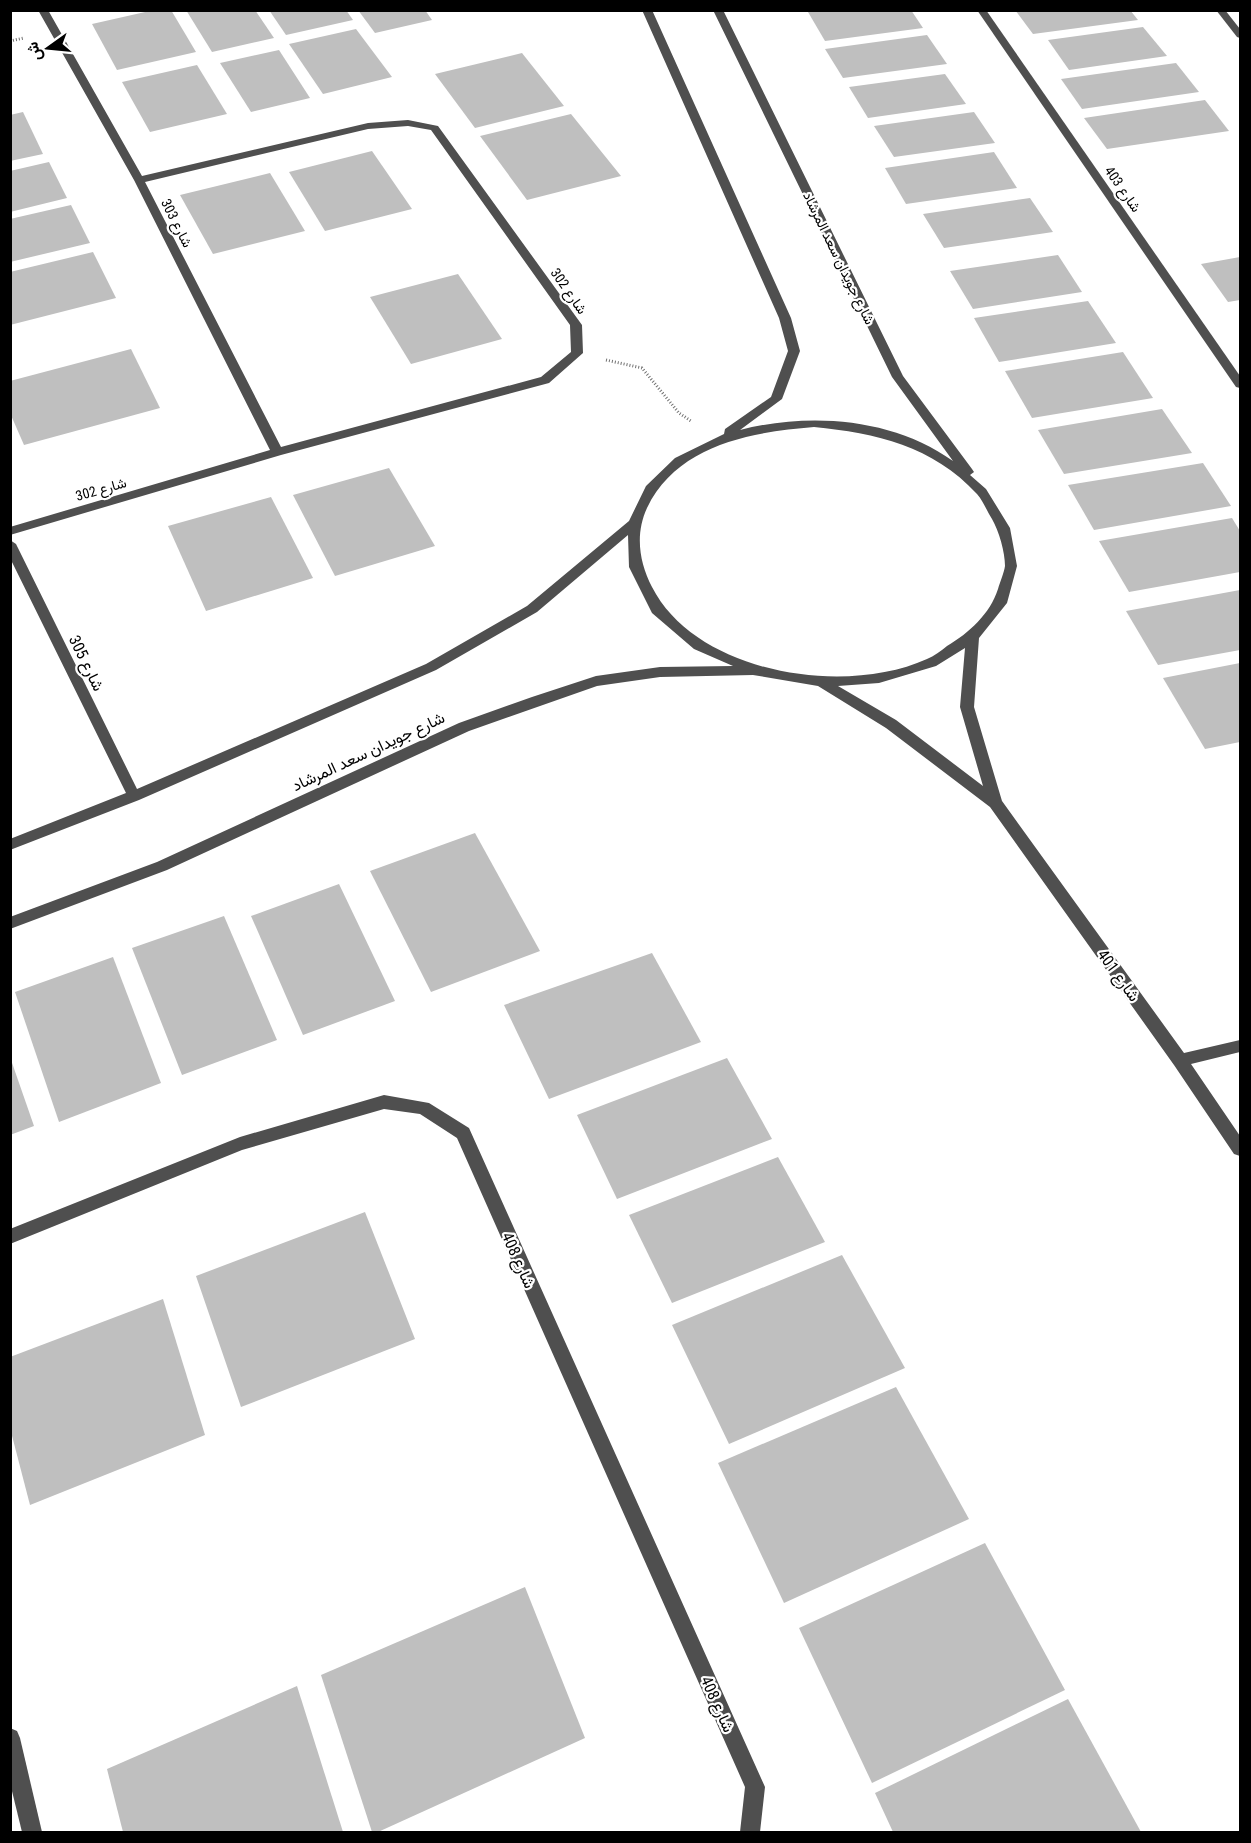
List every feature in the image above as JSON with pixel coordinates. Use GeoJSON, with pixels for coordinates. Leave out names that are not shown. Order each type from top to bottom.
{"type":"FeatureCollection","features":[{"type":"Feature","properties":{"kind":"street"},"geometry":{"type":"LineString","coordinates":[[44,12],[57,10]]}},
{"type":"Feature","properties":{"kind":"street"},"geometry":{"type":"LineString","coordinates":[[10,844],[134,796],[431,667],[531,609],[634,523],[650,489],[680,461],[720,439],[776,399],[794,351],[785,318],[647,10]]}},
{"type":"Feature","properties":{"kind":"street","name":"شارع جويدان سعد المرشاد"},"geometry":{"type":"LineString","coordinates":[[717,10],[898,377],[982,492]]}},
{"type":"Feature","properties":{"kind":"street","name":"شارع 403"},"geometry":{"type":"LineString","coordinates":[[981,10],[1240,384]]}},
{"type":"Feature","properties":{"kind":"street"},"geometry":{"type":"LineString","coordinates":[[1220,10],[1240,35]]}},
{"type":"Feature","properties":{"kind":"street","name":"شارع 303"},"geometry":{"type":"LineString","coordinates":[[44,12],[139,180],[277,452]]}},
{"type":"Feature","properties":{"kind":"street","name":"شارع 302"},"geometry":{"type":"LineString","coordinates":[[10,531],[277,452],[545,380],[577,353],[576,325],[434,128],[408,123],[368,126],[139,180]]}},
{"type":"Feature","properties":{"kind":"street"},"geometry":{"type":"LineString","coordinates":[[634,523],[634,567],[657,609],[699,646],[756,671],[821,682],[879,678],[931,663],[972,637],[1000,603],[1011,566],[1004,528],[982,492],[947,462],[907,441],[862,428],[814,423],[767,426],[720,439]]}},
{"type":"Feature","properties":{"kind":"street","name":"شارع 305"},"geometry":{"type":"LineString","coordinates":[[10,544],[134,796]]}},
{"type":"Feature","properties":{"kind":"street","name":"شارع 401"},"geometry":{"type":"LineString","coordinates":[[972,637],[967,707],[995,803]]}},
{"type":"Feature","properties":{"kind":"street","name":"شارع جويدان سعد المرشاد"},"geometry":{"type":"LineString","coordinates":[[10,923],[162,866],[464,727],[596,681],[660,672],[756,671]]}},
{"type":"Feature","properties":{"kind":"street","name":"شارع 401"},"geometry":{"type":"LineString","coordinates":[[821,682],[891,724],[995,803],[1180,1060],[1240,1149]]}},
{"type":"Feature","properties":{"kind":"street"},"geometry":{"type":"LineString","coordinates":[[1180,1060],[1240,1046]]}},
{"type":"Feature","properties":{"kind":"street","name":"شارع 408"},"geometry":{"type":"LineString","coordinates":[[10,1236],[240,1144],[384,1102],[423,1108],[462,1133],[755,1787],[750,1833]]}},
{"type":"Feature","properties":{"kind":"street"},"geometry":{"type":"LineString","coordinates":[[10,1738],[32,1833]]}},
{"type":"Feature","properties":{"kind":"path"},"geometry":{"type":"LineString","coordinates":[[577,353],[642,368],[679,413],[720,439]]}},
{"type":"Feature","properties":{"kind":"building"},"geometry":{"type":"Polygon","coordinates":[[[154,10],[171,10],[196,52],[117,70],[92,24],[154,10]]]}},
{"type":"Feature","properties":{"kind":"building"},"geometry":{"type":"Polygon","coordinates":[[[186,10],[255,10],[274,38],[212,52],[186,10]]]}},
{"type":"Feature","properties":{"kind":"building"},"geometry":{"type":"Polygon","coordinates":[[[269,10],[346,10],[353,20],[286,35],[269,10]]]}},
{"type":"Feature","properties":{"kind":"building"},"geometry":{"type":"Polygon","coordinates":[[[358,10],[425,10],[432,20],[375,33],[358,10]]]}},
{"type":"Feature","properties":{"kind":"building"},"geometry":{"type":"Polygon","coordinates":[[[911,10],[923,28],[825,41],[808,12],[911,10]]]}},
{"type":"Feature","properties":{"kind":"building"},"geometry":{"type":"Polygon","coordinates":[[[1015,10],[1130,10],[1138,20],[1033,34],[1015,10]]]}},
{"type":"Feature","properties":{"kind":"building"},"geometry":{"type":"Polygon","coordinates":[[[1143,27],[1167,56],[1069,70],[1048,40],[1143,27]]]}},
{"type":"Feature","properties":{"kind":"building"},"geometry":{"type":"Polygon","coordinates":[[[356,29],[392,77],[323,94],[289,44],[356,29]]]}},
{"type":"Feature","properties":{"kind":"building"},"geometry":{"type":"Polygon","coordinates":[[[927,35],[947,64],[843,78],[825,49],[927,35]]]}},
{"type":"Feature","properties":{"kind":"building"},"geometry":{"type":"Polygon","coordinates":[[[279,50],[310,98],[251,112],[220,63],[279,50]]]}},
{"type":"Feature","properties":{"kind":"building"},"geometry":{"type":"Polygon","coordinates":[[[522,53],[564,106],[475,128],[435,74],[522,53]]]}},
{"type":"Feature","properties":{"kind":"building"},"geometry":{"type":"Polygon","coordinates":[[[1176,63],[1199,92],[1082,109],[1061,79],[1176,63]]]}},
{"type":"Feature","properties":{"kind":"building"},"geometry":{"type":"Polygon","coordinates":[[[197,65],[227,114],[150,132],[122,82],[197,65]]]}},
{"type":"Feature","properties":{"kind":"building"},"geometry":{"type":"Polygon","coordinates":[[[945,74],[966,104],[868,118],[849,87],[945,74]]]}},
{"type":"Feature","properties":{"kind":"building"},"geometry":{"type":"Polygon","coordinates":[[[1205,100],[1229,131],[1107,149],[1084,118],[1205,100]]]}},
{"type":"Feature","properties":{"kind":"building"},"geometry":{"type":"Polygon","coordinates":[[[23,112],[43,154],[10,161],[10,115],[23,112]]]}},
{"type":"Feature","properties":{"kind":"building"},"geometry":{"type":"Polygon","coordinates":[[[974,112],[995,143],[894,157],[874,126],[974,112]]]}},
{"type":"Feature","properties":{"kind":"building"},"geometry":{"type":"Polygon","coordinates":[[[571,114],[621,176],[527,200],[480,136],[571,114]]]}},
{"type":"Feature","properties":{"kind":"building"},"geometry":{"type":"Polygon","coordinates":[[[372,151],[412,209],[325,231],[289,172],[372,151]]]}},
{"type":"Feature","properties":{"kind":"building"},"geometry":{"type":"Polygon","coordinates":[[[994,152],[1017,188],[906,204],[885,168],[994,152]]]}},
{"type":"Feature","properties":{"kind":"building"},"geometry":{"type":"Polygon","coordinates":[[[49,162],[67,198],[10,212],[10,171],[49,162]]]}},
{"type":"Feature","properties":{"kind":"building"},"geometry":{"type":"Polygon","coordinates":[[[270,173],[305,231],[213,254],[180,195],[270,173]]]}},
{"type":"Feature","properties":{"kind":"building"},"geometry":{"type":"Polygon","coordinates":[[[1030,198],[1053,232],[944,248],[923,214],[1030,198]]]}},
{"type":"Feature","properties":{"kind":"building"},"geometry":{"type":"Polygon","coordinates":[[[71,205],[90,243],[10,262],[10,219],[71,205]]]}},
{"type":"Feature","properties":{"kind":"building"},"geometry":{"type":"Polygon","coordinates":[[[93,252],[116,298],[10,325],[10,272],[93,252]]]}},
{"type":"Feature","properties":{"kind":"building"},"geometry":{"type":"Polygon","coordinates":[[[1058,255],[1082,292],[973,309],[950,271],[1058,255]]]}},
{"type":"Feature","properties":{"kind":"building"},"geometry":{"type":"Polygon","coordinates":[[[1240,257],[1240,300],[1228,302],[1201,264],[1240,257]]]}},
{"type":"Feature","properties":{"kind":"building"},"geometry":{"type":"Polygon","coordinates":[[[458,274],[502,339],[411,364],[370,297],[458,274]]]}},
{"type":"Feature","properties":{"kind":"building"},"geometry":{"type":"Polygon","coordinates":[[[1088,301],[1116,343],[999,362],[974,318],[1088,301]]]}},
{"type":"Feature","properties":{"kind":"building"},"geometry":{"type":"Polygon","coordinates":[[[131,349],[160,408],[24,445],[10,413],[10,381],[131,349]]]}},
{"type":"Feature","properties":{"kind":"building"},"geometry":{"type":"Polygon","coordinates":[[[1123,352],[1153,398],[1032,418],[1005,371],[1123,352]]]}},
{"type":"Feature","properties":{"kind":"building"},"geometry":{"type":"Polygon","coordinates":[[[1162,409],[1192,453],[1064,474],[1038,430],[1162,409]]]}},
{"type":"Feature","properties":{"kind":"building"},"geometry":{"type":"Polygon","coordinates":[[[1203,463],[1231,506],[1094,530],[1068,485],[1203,463]]]}},
{"type":"Feature","properties":{"kind":"building"},"geometry":{"type":"Polygon","coordinates":[[[389,468],[435,546],[335,576],[293,495],[389,468]]]}},
{"type":"Feature","properties":{"kind":"building"},"geometry":{"type":"Polygon","coordinates":[[[271,497],[313,578],[206,611],[168,526],[271,497]]]}},
{"type":"Feature","properties":{"kind":"building"},"geometry":{"type":"Polygon","coordinates":[[[1232,518],[1240,531],[1240,572],[1129,592],[1099,541],[1232,518]]]}},
{"type":"Feature","properties":{"kind":"building"},"geometry":{"type":"Polygon","coordinates":[[[1240,590],[1240,650],[1158,665],[1126,611],[1240,590]]]}},
{"type":"Feature","properties":{"kind":"building"},"geometry":{"type":"Polygon","coordinates":[[[1240,663],[1240,742],[1205,749],[1163,678],[1240,663]]]}},
{"type":"Feature","properties":{"kind":"building"},"geometry":{"type":"Polygon","coordinates":[[[475,833],[540,951],[431,992],[370,871],[475,833]]]}},
{"type":"Feature","properties":{"kind":"building"},"geometry":{"type":"Polygon","coordinates":[[[339,884],[395,1001],[303,1035],[251,916],[339,884]]]}},
{"type":"Feature","properties":{"kind":"building"},"geometry":{"type":"Polygon","coordinates":[[[224,916],[277,1040],[182,1075],[132,948],[224,916]]]}},
{"type":"Feature","properties":{"kind":"building"},"geometry":{"type":"Polygon","coordinates":[[[652,953],[701,1042],[549,1099],[504,1005],[652,953]]]}},
{"type":"Feature","properties":{"kind":"building"},"geometry":{"type":"Polygon","coordinates":[[[113,957],[161,1083],[59,1122],[15,992],[113,957]]]}},
{"type":"Feature","properties":{"kind":"building"},"geometry":{"type":"Polygon","coordinates":[[[10,1057],[34,1126],[10,1135],[10,1057]]]}},
{"type":"Feature","properties":{"kind":"building"},"geometry":{"type":"Polygon","coordinates":[[[727,1058],[772,1139],[617,1199],[577,1115],[727,1058]]]}},
{"type":"Feature","properties":{"kind":"building"},"geometry":{"type":"Polygon","coordinates":[[[778,1157],[825,1242],[672,1303],[629,1215],[778,1157]]]}},
{"type":"Feature","properties":{"kind":"building"},"geometry":{"type":"Polygon","coordinates":[[[365,1212],[415,1339],[241,1407],[196,1276],[365,1212]]]}},
{"type":"Feature","properties":{"kind":"building"},"geometry":{"type":"Polygon","coordinates":[[[842,1255],[905,1368],[729,1444],[672,1325],[842,1255]]]}},
{"type":"Feature","properties":{"kind":"building"},"geometry":{"type":"Polygon","coordinates":[[[163,1299],[205,1435],[30,1505],[10,1428],[10,1357],[163,1299]]]}},
{"type":"Feature","properties":{"kind":"building"},"geometry":{"type":"Polygon","coordinates":[[[896,1387],[969,1519],[784,1603],[718,1463],[896,1387]]]}},
{"type":"Feature","properties":{"kind":"building"},"geometry":{"type":"Polygon","coordinates":[[[985,1543],[1065,1690],[872,1783],[799,1628],[985,1543]]]}},
{"type":"Feature","properties":{"kind":"building"},"geometry":{"type":"Polygon","coordinates":[[[525,1587],[585,1738],[378,1832],[372,1832],[321,1675],[525,1587]]]}},
{"type":"Feature","properties":{"kind":"building"},"geometry":{"type":"Polygon","coordinates":[[[297,1686],[343,1832],[123,1832],[107,1769],[297,1686]]]}},
{"type":"Feature","properties":{"kind":"building"},"geometry":{"type":"Polygon","coordinates":[[[1068,1699],[1141,1832],[893,1832],[875,1793],[1068,1699]]]}}]}
